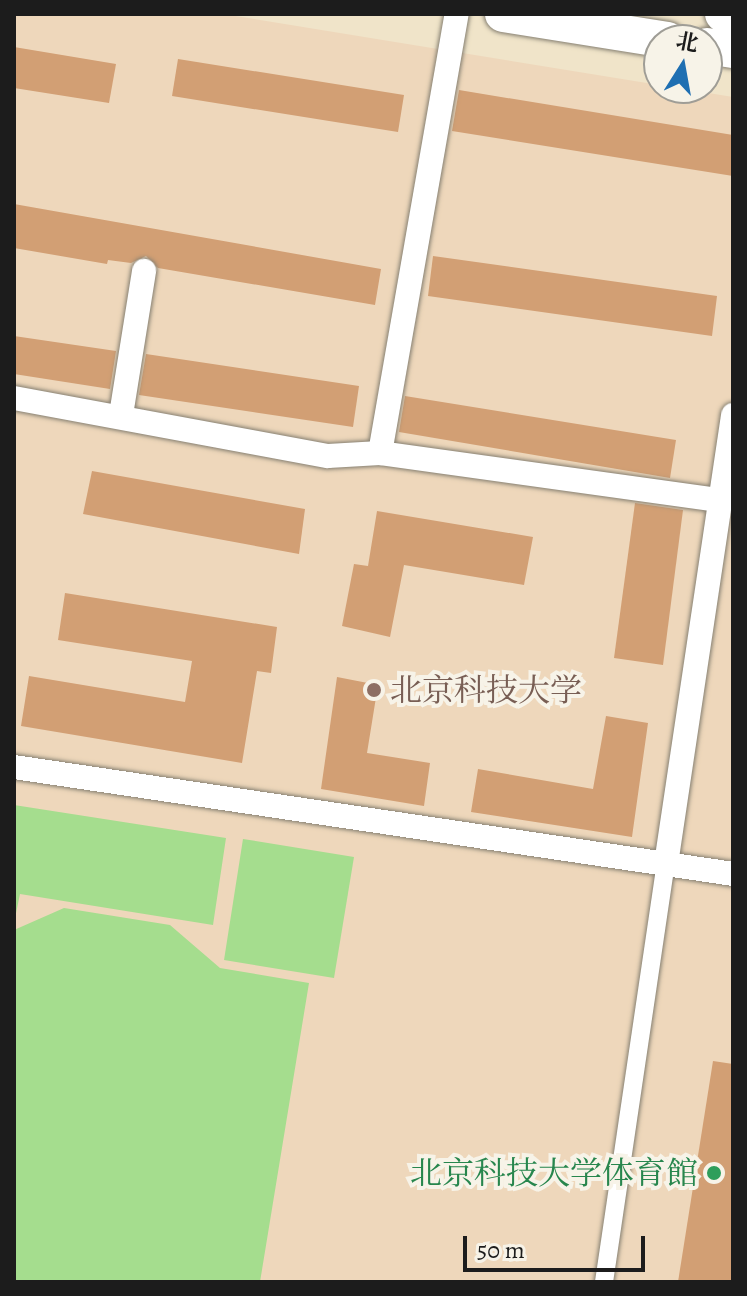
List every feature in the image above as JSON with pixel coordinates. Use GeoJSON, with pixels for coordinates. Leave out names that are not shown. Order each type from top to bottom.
{"type":"FeatureCollection","features":[{"type":"Feature","properties":{"kind":"main road"},"geometry":{"type":"LineString","coordinates":[[503,14],[643,36]]}},
{"type":"Feature","properties":{"kind":"main road"},"geometry":{"type":"LineString","coordinates":[[723,14],[733,16]]}},
{"type":"Feature","properties":{"kind":"street"},"geometry":{"type":"LineString","coordinates":[[380,453],[457,14]]}},
{"type":"Feature","properties":{"kind":"street"},"geometry":{"type":"LineString","coordinates":[[121,415],[144,271]]}},
{"type":"Feature","properties":{"kind":"street"},"geometry":{"type":"LineString","coordinates":[[14,398],[121,415],[328,456],[380,453],[720,500]]}},
{"type":"Feature","properties":{"kind":"street"},"geometry":{"type":"LineString","coordinates":[[604,1282],[733,415]]}},
{"type":"Feature","properties":{"kind":"street"},"geometry":{"type":"LineString","coordinates":[[14,767],[733,874]]}},
{"type":"Feature","properties":{"kind":"shaded area","name":"北京科技大学"},"geometry":{"type":"Polygon","coordinates":[[[14,14],[223,14],[643,82],[643,104],[723,104],[723,95],[733,97],[733,1282],[14,1282],[14,14]]]}},
{"type":"Feature","properties":{"kind":"green space"},"geometry":{"type":"Polygon","coordinates":[[[14,805],[226,838],[213,925],[20,894],[14,923],[14,805]]]}},
{"type":"Feature","properties":{"kind":"green space"},"geometry":{"type":"Polygon","coordinates":[[[243,839],[354,857],[334,978],[224,960],[243,839]]]}},
{"type":"Feature","properties":{"kind":"green space"},"geometry":{"type":"Polygon","coordinates":[[[64,908],[170,925],[220,968],[309,983],[260,1282],[14,1282],[14,930],[64,908]]]}},
{"type":"Feature","properties":{"kind":"building"},"geometry":{"type":"Polygon","coordinates":[[[14,47],[116,64],[109,103],[14,88],[14,47]]]}},
{"type":"Feature","properties":{"kind":"building"},"geometry":{"type":"Polygon","coordinates":[[[178,59],[404,95],[398,132],[172,96],[178,59]]]}},
{"type":"Feature","properties":{"kind":"building"},"geometry":{"type":"Polygon","coordinates":[[[459,90],[733,135],[733,176],[452,131],[459,90]]]}},
{"type":"Feature","properties":{"kind":"building"},"geometry":{"type":"Polygon","coordinates":[[[14,204],[381,269],[375,305],[158,268],[146,256],[131,263],[108,260],[107,264],[14,248],[14,204]]]}},
{"type":"Feature","properties":{"kind":"building"},"geometry":{"type":"Polygon","coordinates":[[[433,256],[717,296],[712,336],[428,296],[433,256]]]}},
{"type":"Feature","properties":{"kind":"building"},"geometry":{"type":"Polygon","coordinates":[[[14,336],[116,351],[110,389],[14,374],[14,336]]]}},
{"type":"Feature","properties":{"kind":"building"},"geometry":{"type":"Polygon","coordinates":[[[146,354],[359,386],[353,427],[139,395],[146,354]]]}},
{"type":"Feature","properties":{"kind":"building"},"geometry":{"type":"Polygon","coordinates":[[[405,396],[676,440],[670,478],[399,432],[405,396]]]}},
{"type":"Feature","properties":{"kind":"building"},"geometry":{"type":"Polygon","coordinates":[[[92,471],[305,509],[299,554],[83,514],[92,471]]]}},
{"type":"Feature","properties":{"kind":"building"},"geometry":{"type":"Polygon","coordinates":[[[635,503],[683,510],[663,665],[614,658],[635,503]]]}},
{"type":"Feature","properties":{"kind":"building"},"geometry":{"type":"Polygon","coordinates":[[[377,511],[533,537],[524,585],[404,565],[390,637],[342,626],[354,564],[368,566],[377,511]]]}},
{"type":"Feature","properties":{"kind":"building"},"geometry":{"type":"Polygon","coordinates":[[[65,593],[277,627],[271,673],[257,671],[242,763],[21,726],[29,676],[185,702],[192,661],[58,640],[65,593]]]}},
{"type":"Feature","properties":{"kind":"building"},"geometry":{"type":"Polygon","coordinates":[[[337,677],[378,685],[367,753],[430,763],[424,806],[321,789],[337,677]]]}},
{"type":"Feature","properties":{"kind":"building"},"geometry":{"type":"Polygon","coordinates":[[[606,716],[648,723],[632,837],[471,812],[478,769],[593,789],[606,716]]]}},
{"type":"Feature","properties":{"kind":"building","name":"北京科技大学体育館"},"geometry":{"type":"Polygon","coordinates":[[[713,1061],[733,1064],[733,1282],[678,1282],[713,1061]]]}},
{"type":"Feature","properties":{"kind":"place","name":"北京科技大学"},"geometry":{"type":"Point","coordinates":[374,690]}},
{"type":"Feature","properties":{"kind":"place","name":"北京科技大学体育館"},"geometry":{"type":"Point","coordinates":[714,1173]}}]}
